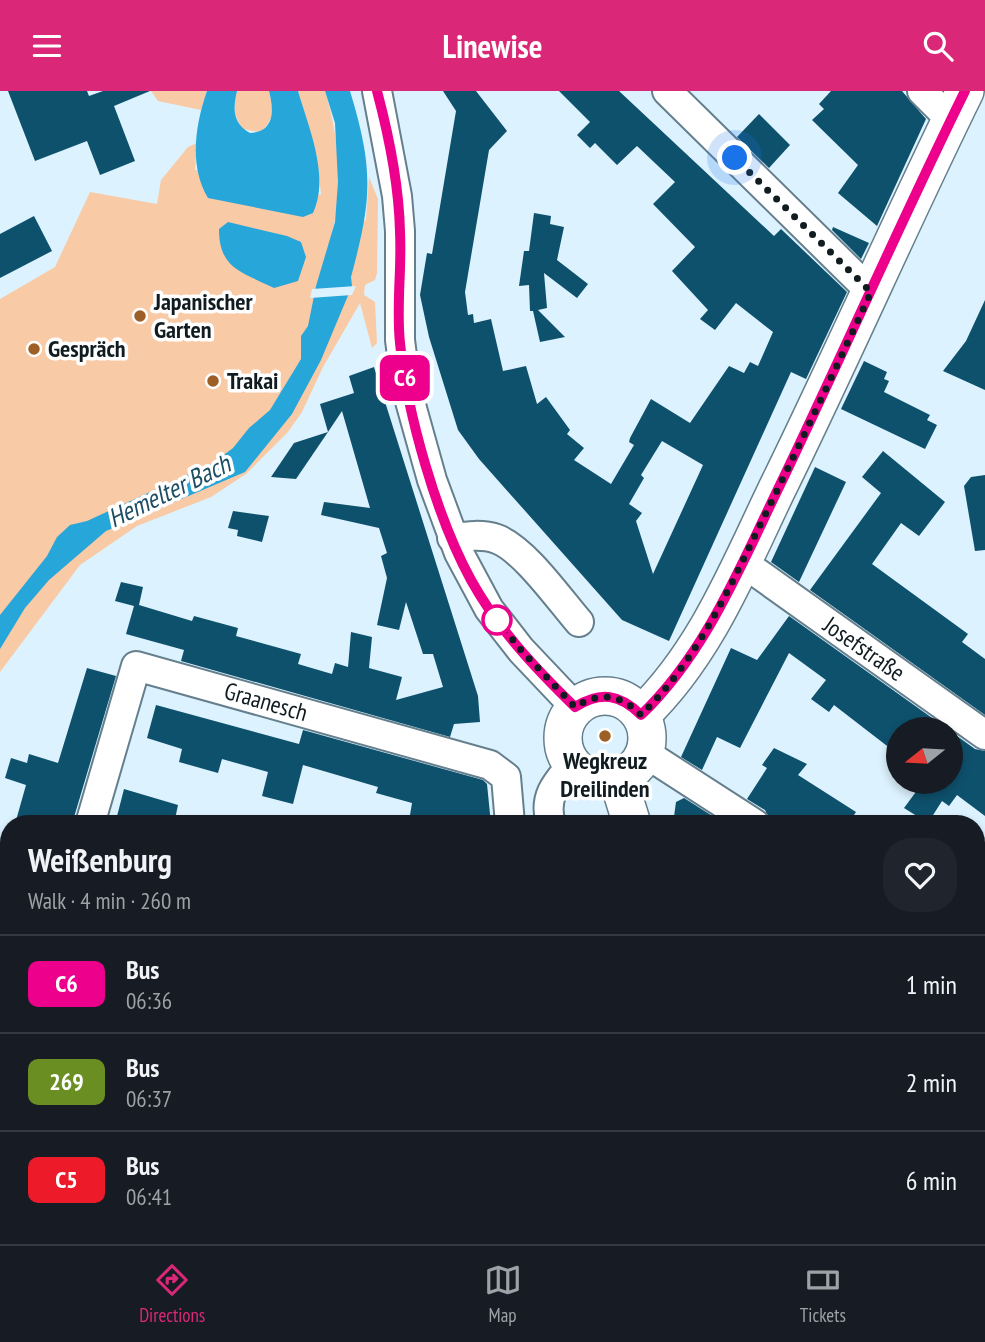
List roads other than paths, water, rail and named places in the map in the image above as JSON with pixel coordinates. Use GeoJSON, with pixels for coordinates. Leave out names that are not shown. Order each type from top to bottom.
{"type":"FeatureCollection","features":[{"type":"Feature","properties":{"kind":"main road"},"geometry":{"type":"LineString","coordinates":[[641,715],[668,689],[686,665],[742,562],[958,105]]}},
{"type":"Feature","properties":{"kind":"main road"},"geometry":{"type":"LineString","coordinates":[[610,695],[628,702],[641,715],[648,740],[645,753],[630,773],[618,779],[601,781],[585,776],[572,765],[564,751],[562,736],[566,720],[575,707],[591,697],[610,695]]}},
{"type":"Feature","properties":{"kind":"main road"},"geometry":{"type":"LineString","coordinates":[[618,779],[629,815]]}},
{"type":"Feature","properties":{"kind":"street"},"geometry":{"type":"LineString","coordinates":[[377,91],[397,196],[400,231],[400,340],[415,427],[452,538],[471,580],[499,622],[575,707]]}},
{"type":"Feature","properties":{"kind":"street"},"geometry":{"type":"LineString","coordinates":[[667,91],[871,292]]}},
{"type":"Feature","properties":{"kind":"street"},"geometry":{"type":"LineString","coordinates":[[922,91],[958,105]]}},
{"type":"Feature","properties":{"kind":"street"},"geometry":{"type":"LineString","coordinates":[[452,538],[478,535],[497,539],[513,549],[579,622]]}},
{"type":"Feature","properties":{"kind":"street","name":"Josefstraße"},"geometry":{"type":"LineString","coordinates":[[742,562],[985,735]]}},
{"type":"Feature","properties":{"kind":"street","name":"Graanesch"},"geometry":{"type":"LineString","coordinates":[[93,815],[136,666],[490,765],[506,777],[509,815]]}},
{"type":"Feature","properties":{"kind":"street"},"geometry":{"type":"LineString","coordinates":[[645,753],[741,815]]}},
{"type":"Feature","properties":{"kind":"street"},"geometry":{"type":"LineString","coordinates":[[548,815],[550,791],[572,765]]}},
{"type":"Feature","properties":{"kind":"water"},"geometry":{"type":"Polygon","coordinates":[[[207,91],[237,91],[235,115],[240,125],[250,133],[264,129],[271,119],[269,91],[298,91],[319,168],[318,199],[313,213],[303,217],[208,198],[198,173],[196,159],[199,118],[207,91]]]}},
{"type":"Feature","properties":{"kind":"water","name":"Hemelter Bach"},"geometry":{"type":"Polygon","coordinates":[[[325,91],[350,91],[363,142],[366,205],[351,277],[352,286],[321,360],[292,414],[245,472],[106,531],[49,580],[25,608],[0,649],[0,615],[47,556],[57,537],[70,525],[87,521],[213,463],[233,448],[249,428],[270,410],[301,359],[301,336],[308,326],[316,286],[335,222],[338,182],[335,123],[325,91]]]}},
{"type":"Feature","properties":{"kind":"water"},"geometry":{"type":"Polygon","coordinates":[[[228,222],[301,242],[306,257],[298,281],[274,288],[234,267],[223,253],[220,242],[219,229],[228,222]]]}},
{"type":"Feature","properties":{"kind":"place","name":"Japanischer Garten"},"geometry":{"type":"Point","coordinates":[140,316]}},
{"type":"Feature","properties":{"kind":"place","name":"Gespräch"},"geometry":{"type":"Point","coordinates":[34,349]}},
{"type":"Feature","properties":{"kind":"place","name":"Trakai"},"geometry":{"type":"Point","coordinates":[213,381]}},
{"type":"Feature","properties":{"kind":"place","name":"Wegkreuz Dreilinden"},"geometry":{"type":"Point","coordinates":[605,736]}}]}
